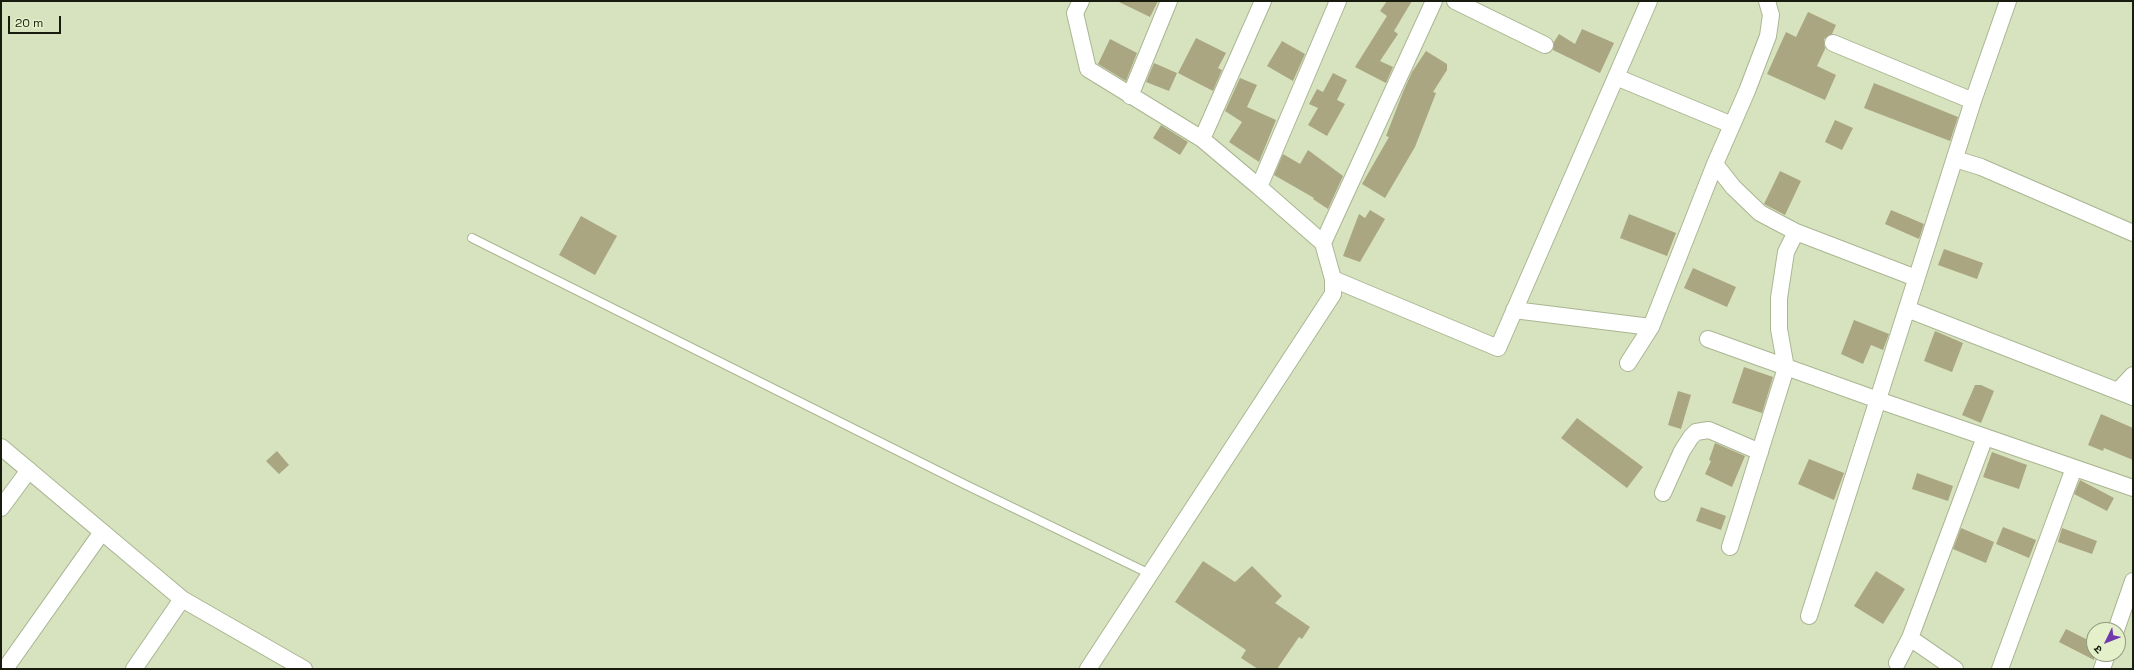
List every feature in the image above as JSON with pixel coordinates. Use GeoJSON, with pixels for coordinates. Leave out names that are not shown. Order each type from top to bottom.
{"type":"FeatureCollection","features":[{"type":"Feature","properties":{"kind":"street"},"geometry":{"type":"LineString","coordinates":[[1082,1],[1075,13],[1088,69],[1202,139],[1259,187],[1323,243],[1333,279],[1333,294],[1088,669]]}},
{"type":"Feature","properties":{"kind":"street"},"geometry":{"type":"LineString","coordinates":[[1130,96],[1169,1]]}},
{"type":"Feature","properties":{"kind":"street"},"geometry":{"type":"LineString","coordinates":[[1202,139],[1263,1]]}},
{"type":"Feature","properties":{"kind":"street"},"geometry":{"type":"LineString","coordinates":[[1259,187],[1338,1]]}},
{"type":"Feature","properties":{"kind":"street"},"geometry":{"type":"LineString","coordinates":[[1323,243],[1434,1]]}},
{"type":"Feature","properties":{"kind":"street"},"geometry":{"type":"LineString","coordinates":[[1454,1],[1545,45]]}},
{"type":"Feature","properties":{"kind":"street"},"geometry":{"type":"LineString","coordinates":[[1333,279],[1498,348],[1649,1]]}},
{"type":"Feature","properties":{"kind":"street"},"geometry":{"type":"LineString","coordinates":[[1628,363],[1650,327],[1768,36],[1772,15],[1767,1]]}},
{"type":"Feature","properties":{"kind":"street"},"geometry":{"type":"LineString","coordinates":[[1809,616],[1954,159],[2008,1]]}},
{"type":"Feature","properties":{"kind":"street"},"geometry":{"type":"LineString","coordinates":[[1833,43],[1973,101]]}},
{"type":"Feature","properties":{"kind":"street"},"geometry":{"type":"LineString","coordinates":[[1616,77],[1732,125]]}},
{"type":"Feature","properties":{"kind":"street"},"geometry":{"type":"LineString","coordinates":[[1954,159],[1981,167],[2133,233]]}},
{"type":"Feature","properties":{"kind":"street"},"geometry":{"type":"LineString","coordinates":[[1715,164],[1733,187],[1760,214],[1796,232],[1916,278]]}},
{"type":"Feature","properties":{"kind":"street"},"geometry":{"type":"LineString","coordinates":[[1730,547],[1786,368],[1779,329],[1779,298],[1786,252],[1796,232]]}},
{"type":"Feature","properties":{"kind":"street"},"geometry":{"type":"LineString","coordinates":[[1907,309],[2133,397]]}},
{"type":"Feature","properties":{"kind":"street"},"geometry":{"type":"LineString","coordinates":[[1514,310],[1650,327]]}},
{"type":"Feature","properties":{"kind":"street"},"geometry":{"type":"LineString","coordinates":[[1708,339],[1786,368],[2133,488]]}},
{"type":"Feature","properties":{"kind":"street"},"geometry":{"type":"LineString","coordinates":[[2118,391],[2133,375]]}},
{"type":"Feature","properties":{"kind":"street"},"geometry":{"type":"LineString","coordinates":[[1663,493],[1682,451],[1696,432],[1709,430],[1760,452]]}},
{"type":"Feature","properties":{"kind":"street"},"geometry":{"type":"LineString","coordinates":[[1898,663],[1910,638],[1985,437]]}},
{"type":"Feature","properties":{"kind":"street"},"geometry":{"type":"LineString","coordinates":[[1,447],[182,599],[304,669]]}},
{"type":"Feature","properties":{"kind":"street"},"geometry":{"type":"LineString","coordinates":[[2000,669],[2074,468]]}},
{"type":"Feature","properties":{"kind":"street"},"geometry":{"type":"LineString","coordinates":[[1,508],[29,470]]}},
{"type":"Feature","properties":{"kind":"street"},"geometry":{"type":"LineString","coordinates":[[5,669],[102,532]]}},
{"type":"Feature","properties":{"kind":"street"},"geometry":{"type":"LineString","coordinates":[[2119,622],[2133,581]]}},
{"type":"Feature","properties":{"kind":"street"},"geometry":{"type":"LineString","coordinates":[[134,669],[182,599]]}},
{"type":"Feature","properties":{"kind":"street"},"geometry":{"type":"LineString","coordinates":[[1910,638],[1954,669]]}},
{"type":"Feature","properties":{"kind":"lane"},"geometry":{"type":"LineString","coordinates":[[472,238],[956,480],[1150,574]]}},
{"type":"Feature","properties":{"kind":"building"},"geometry":{"type":"Polygon","coordinates":[[[1117,1],[1158,1],[1150,17],[1117,1]]]}},
{"type":"Feature","properties":{"kind":"building"},"geometry":{"type":"Polygon","coordinates":[[[1387,1],[1412,1],[1394,31],[1398,34],[1380,61],[1393,67],[1386,83],[1355,67],[1387,16],[1380,11],[1387,1]]]}},
{"type":"Feature","properties":{"kind":"building"},"geometry":{"type":"Polygon","coordinates":[[[1808,12],[1836,25],[1832,34],[1824,39],[1825,49],[1817,66],[1836,75],[1825,100],[1767,74],[1786,32],[1796,37],[1808,12]]]}},
{"type":"Feature","properties":{"kind":"building"},"geometry":{"type":"Polygon","coordinates":[[[1582,29],[1614,43],[1600,73],[1553,50],[1554,42],[1559,34],[1575,44],[1582,29]]]}},
{"type":"Feature","properties":{"kind":"building"},"geometry":{"type":"Polygon","coordinates":[[[1196,38],[1226,53],[1218,68],[1222,70],[1213,91],[1178,73],[1196,38]]]}},
{"type":"Feature","properties":{"kind":"building"},"geometry":{"type":"Polygon","coordinates":[[[1110,39],[1137,53],[1126,81],[1098,64],[1110,39]]]}},
{"type":"Feature","properties":{"kind":"building"},"geometry":{"type":"Polygon","coordinates":[[[1282,41],[1305,54],[1293,81],[1267,66],[1282,41]]]}},
{"type":"Feature","properties":{"kind":"building"},"geometry":{"type":"Polygon","coordinates":[[[1426,51],[1447,64],[1447,70],[1433,92],[1436,93],[1415,147],[1385,198],[1362,184],[1389,137],[1386,136],[1403,92],[1412,72],[1426,51]]]}},
{"type":"Feature","properties":{"kind":"building"},"geometry":{"type":"Polygon","coordinates":[[[1154,63],[1177,73],[1169,91],[1146,82],[1154,63]]]}},
{"type":"Feature","properties":{"kind":"building"},"geometry":{"type":"Polygon","coordinates":[[[1333,73],[1347,80],[1337,100],[1345,104],[1327,136],[1308,125],[1318,108],[1309,104],[1317,89],[1323,92],[1333,73]]]}},
{"type":"Feature","properties":{"kind":"building"},"geometry":{"type":"Polygon","coordinates":[[[1240,78],[1257,85],[1247,107],[1276,120],[1259,162],[1229,142],[1242,122],[1225,111],[1240,78]]]}},
{"type":"Feature","properties":{"kind":"building"},"geometry":{"type":"Polygon","coordinates":[[[1874,83],[1958,117],[1950,141],[1864,108],[1874,83]]]}},
{"type":"Feature","properties":{"kind":"building"},"geometry":{"type":"Polygon","coordinates":[[[1835,120],[1853,128],[1842,150],[1825,142],[1835,120]]]}},
{"type":"Feature","properties":{"kind":"building"},"geometry":{"type":"Polygon","coordinates":[[[1161,125],[1188,142],[1180,155],[1153,138],[1161,125]]]}},
{"type":"Feature","properties":{"kind":"building"},"geometry":{"type":"Polygon","coordinates":[[[1308,150],[1343,176],[1328,209],[1313,199],[1314,198],[1274,175],[1283,154],[1300,164],[1308,150]]]}},
{"type":"Feature","properties":{"kind":"building"},"geometry":{"type":"Polygon","coordinates":[[[1780,171],[1801,181],[1785,215],[1764,204],[1780,171]]]}},
{"type":"Feature","properties":{"kind":"building"},"geometry":{"type":"Polygon","coordinates":[[[1370,210],[1385,219],[1360,262],[1343,256],[1359,214],[1365,218],[1370,210]]]}},
{"type":"Feature","properties":{"kind":"building"},"geometry":{"type":"Polygon","coordinates":[[[1891,210],[1924,224],[1919,239],[1885,224],[1891,210]]]}},
{"type":"Feature","properties":{"kind":"building"},"geometry":{"type":"Polygon","coordinates":[[[1629,214],[1676,233],[1667,256],[1620,238],[1629,214]]]}},
{"type":"Feature","properties":{"kind":"building"},"geometry":{"type":"Polygon","coordinates":[[[581,216],[617,236],[595,275],[559,255],[581,216]]]}},
{"type":"Feature","properties":{"kind":"building"},"geometry":{"type":"Polygon","coordinates":[[[1944,249],[1983,263],[1977,279],[1938,265],[1944,249]]]}},
{"type":"Feature","properties":{"kind":"building"},"geometry":{"type":"Polygon","coordinates":[[[1693,268],[1736,287],[1727,307],[1684,288],[1693,268]]]}},
{"type":"Feature","properties":{"kind":"building"},"geometry":{"type":"Polygon","coordinates":[[[1854,320],[1889,334],[1883,350],[1871,345],[1863,364],[1841,354],[1854,320]]]}},
{"type":"Feature","properties":{"kind":"building"},"geometry":{"type":"Polygon","coordinates":[[[1935,331],[1963,343],[1952,372],[1924,361],[1935,331]]]}},
{"type":"Feature","properties":{"kind":"building"},"geometry":{"type":"Polygon","coordinates":[[[1744,367],[1773,377],[1762,413],[1732,403],[1744,367]]]}},
{"type":"Feature","properties":{"kind":"building"},"geometry":{"type":"Polygon","coordinates":[[[1975,385],[1981,385],[1994,391],[1981,423],[1962,415],[1975,385]]]}},
{"type":"Feature","properties":{"kind":"building"},"geometry":{"type":"Polygon","coordinates":[[[1678,391],[1691,395],[1681,429],[1668,425],[1678,391]]]}},
{"type":"Feature","properties":{"kind":"building"},"geometry":{"type":"Polygon","coordinates":[[[2101,414],[2133,428],[2133,460],[2104,448],[2103,451],[2088,445],[2101,414]]]}},
{"type":"Feature","properties":{"kind":"building"},"geometry":{"type":"Polygon","coordinates":[[[1577,418],[1643,467],[1627,488],[1561,438],[1577,418]]]}},
{"type":"Feature","properties":{"kind":"building"},"geometry":{"type":"Polygon","coordinates":[[[1715,443],[1745,456],[1732,487],[1705,474],[1711,461],[1709,460],[1715,443]]]}},
{"type":"Feature","properties":{"kind":"building"},"geometry":{"type":"Polygon","coordinates":[[[277,451],[289,465],[279,474],[266,461],[277,451]]]}},
{"type":"Feature","properties":{"kind":"building"},"geometry":{"type":"Polygon","coordinates":[[[1992,452],[2027,465],[2019,489],[1983,477],[1992,452]]]}},
{"type":"Feature","properties":{"kind":"building"},"geometry":{"type":"Polygon","coordinates":[[[1809,459],[1844,473],[1834,500],[1798,484],[1809,459]]]}},
{"type":"Feature","properties":{"kind":"building"},"geometry":{"type":"Polygon","coordinates":[[[1917,473],[1953,486],[1948,501],[1912,489],[1917,473]]]}},
{"type":"Feature","properties":{"kind":"building"},"geometry":{"type":"Polygon","coordinates":[[[2080,480],[2114,498],[2107,511],[2074,494],[2080,480]]]}},
{"type":"Feature","properties":{"kind":"building"},"geometry":{"type":"Polygon","coordinates":[[[1701,507],[1726,516],[1721,530],[1696,521],[1701,507]]]}},
{"type":"Feature","properties":{"kind":"building"},"geometry":{"type":"Polygon","coordinates":[[[2003,527],[2036,540],[2029,558],[1996,544],[2003,527]]]}},
{"type":"Feature","properties":{"kind":"building"},"geometry":{"type":"Polygon","coordinates":[[[1961,528],[1994,542],[1986,563],[1953,549],[1961,528]]]}},
{"type":"Feature","properties":{"kind":"building"},"geometry":{"type":"Polygon","coordinates":[[[2062,528],[2097,541],[2092,554],[2058,542],[2062,528]]]}},
{"type":"Feature","properties":{"kind":"building"},"geometry":{"type":"Polygon","coordinates":[[[1203,561],[1235,582],[1252,566],[1282,596],[1275,603],[1310,627],[1302,639],[1299,637],[1277,669],[1258,669],[1241,658],[1246,650],[1175,602],[1203,561]]]}},
{"type":"Feature","properties":{"kind":"building"},"geometry":{"type":"Polygon","coordinates":[[[1876,571],[1905,589],[1883,624],[1854,606],[1876,571]]]}},
{"type":"Feature","properties":{"kind":"building"},"geometry":{"type":"Polygon","coordinates":[[[2066,629],[2086,639],[2086,656],[2059,642],[2066,629]]]}}]}
